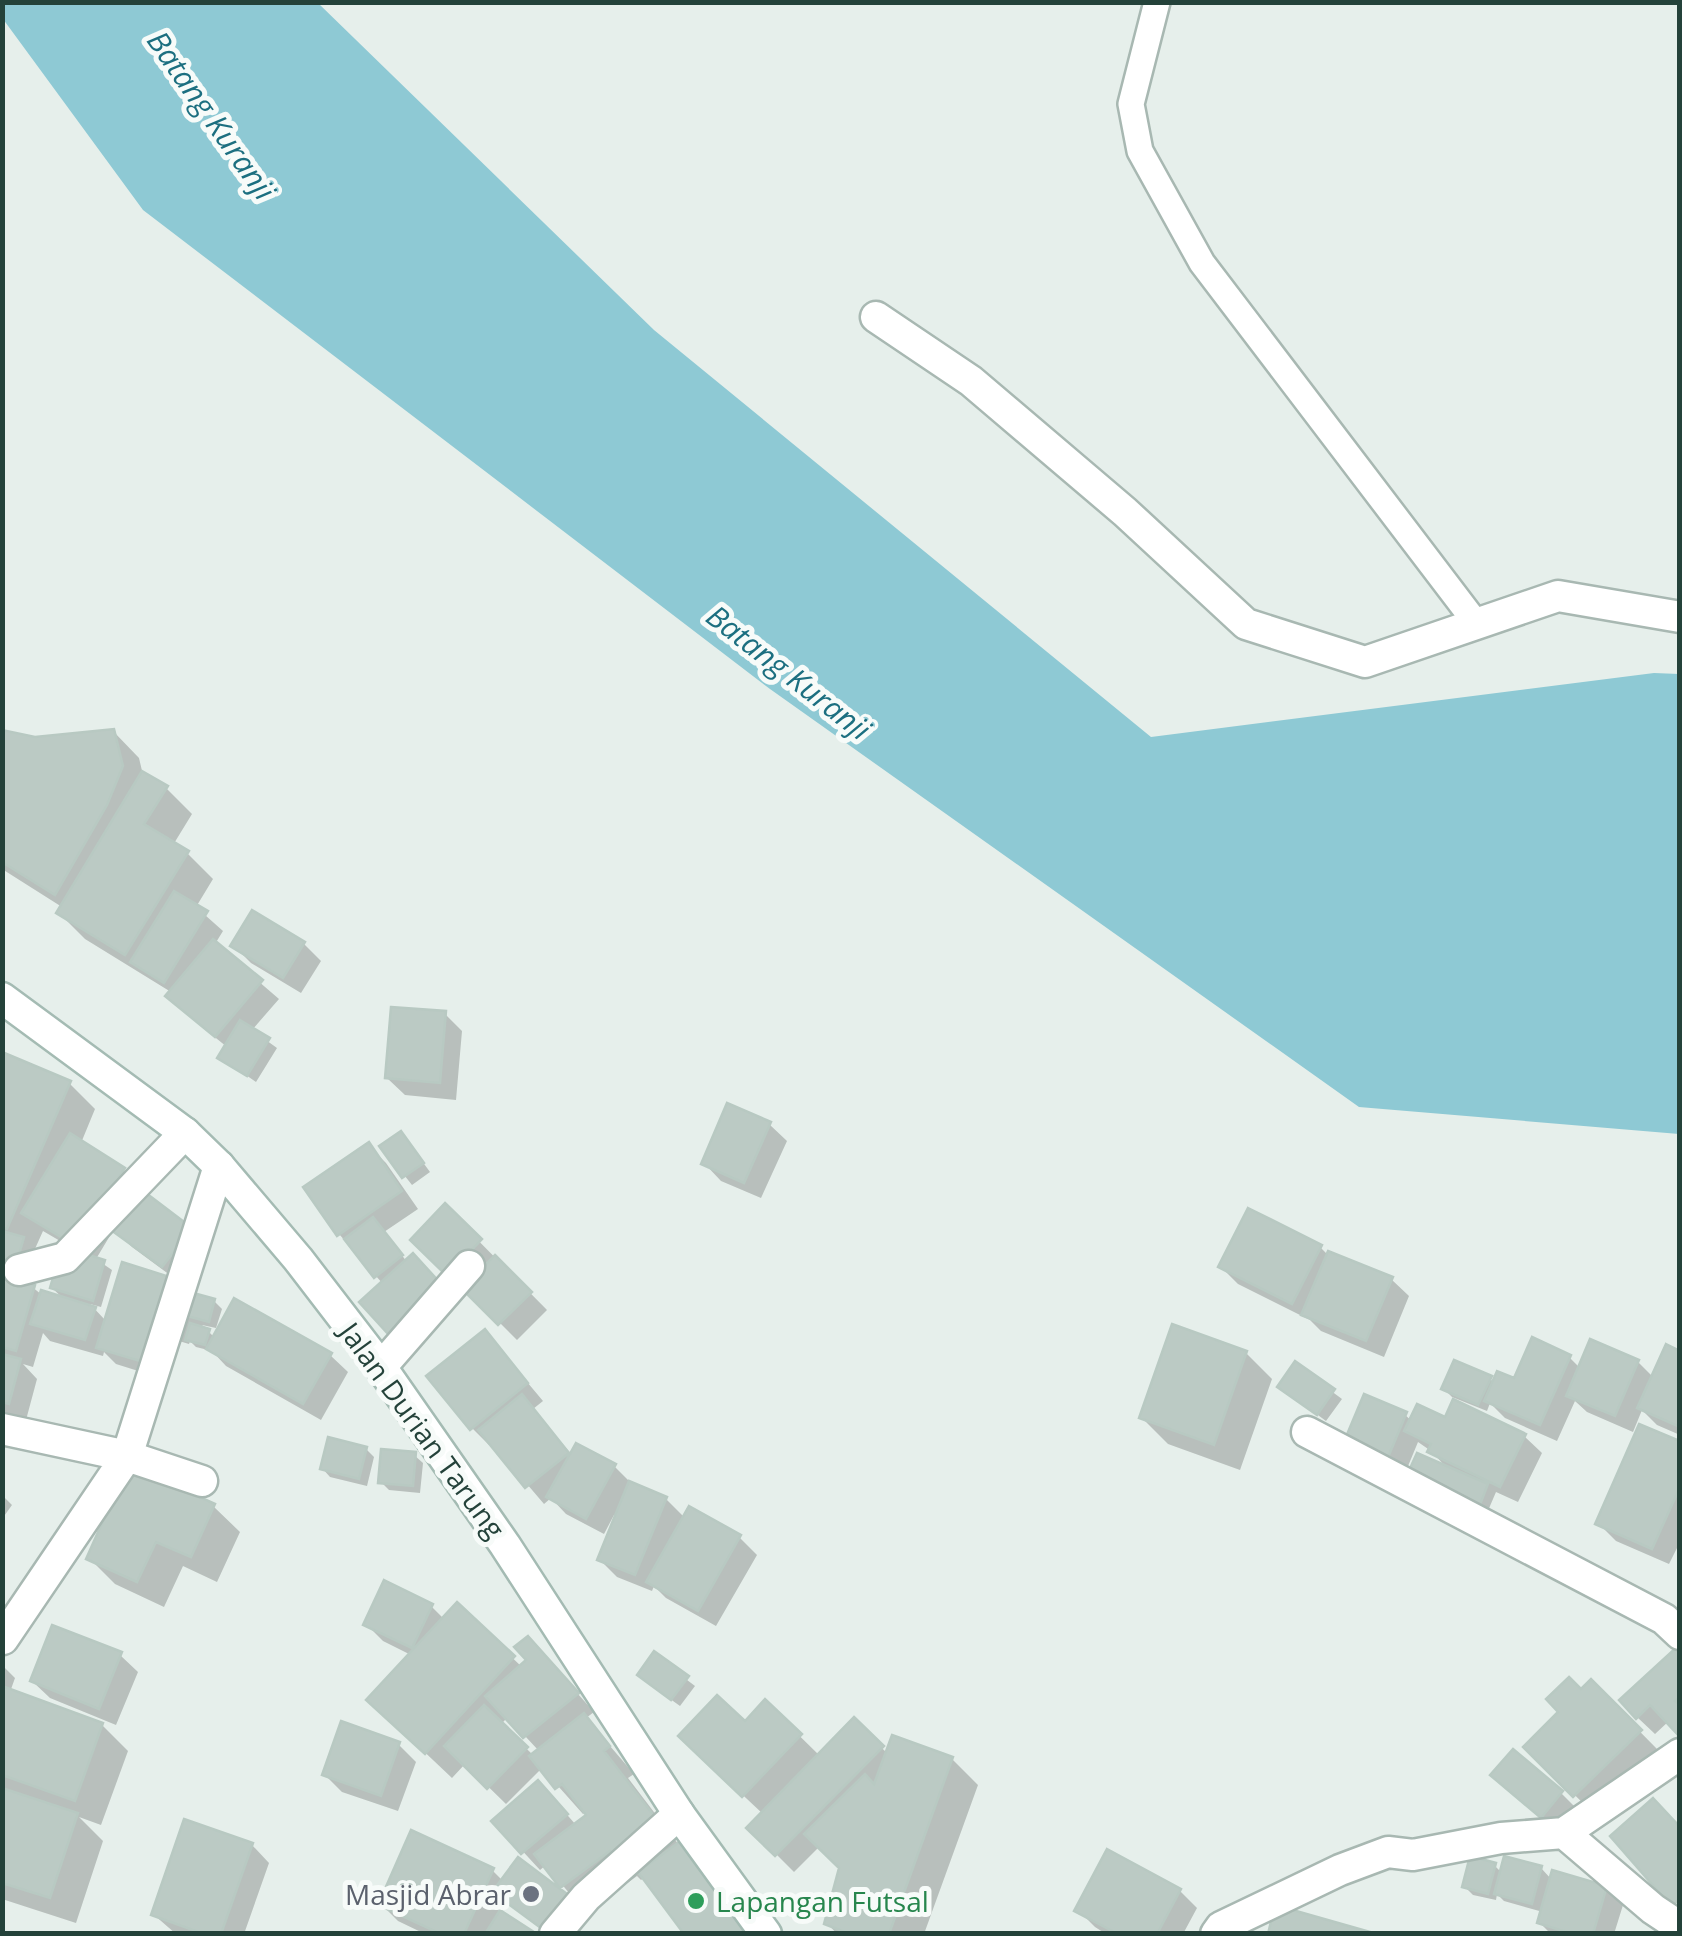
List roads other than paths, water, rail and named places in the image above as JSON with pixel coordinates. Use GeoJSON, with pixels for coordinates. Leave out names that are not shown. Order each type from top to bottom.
{"type":"FeatureCollection","features":[{"type":"Feature","properties":{"kind":"street"},"geometry":{"type":"LineString","coordinates":[[876,317],[971,381],[1125,512],[1246,624],[1365,662],[1558,596],[1680,617]]}},
{"type":"Feature","properties":{"kind":"street","name":"Jalan Durian Tarung"},"geometry":{"type":"LineString","coordinates":[[2,998],[184,1133],[218,1166],[298,1259],[505,1546],[679,1814],[766,1934]]}},
{"type":"Feature","properties":{"kind":"street"},"geometry":{"type":"LineString","coordinates":[[20,1270],[65,1258],[184,1133]]}},
{"type":"Feature","properties":{"kind":"street"},"geometry":{"type":"LineString","coordinates":[[2,1639],[128,1456],[218,1166]]}},
{"type":"Feature","properties":{"kind":"street"},"geometry":{"type":"LineString","coordinates":[[380,1368],[469,1266]]}},
{"type":"Feature","properties":{"kind":"street"},"geometry":{"type":"LineString","coordinates":[[2,1429],[128,1456],[202,1481]]}},
{"type":"Feature","properties":{"kind":"street"},"geometry":{"type":"LineString","coordinates":[[1307,1432],[1664,1618],[1680,1634]]}},
{"type":"Feature","properties":{"kind":"street"},"geometry":{"type":"LineString","coordinates":[[1216,1934],[1221,1927],[1322,1878],[1388,1852],[1414,1856],[1501,1838],[1564,1834],[1680,1754]]}},
{"type":"Feature","properties":{"kind":"street"},"geometry":{"type":"LineString","coordinates":[[555,1934],[586,1897],[679,1814]]}},
{"type":"Feature","properties":{"kind":"street"},"geometry":{"type":"LineString","coordinates":[[1564,1834],[1680,1927]]}},
{"type":"Feature","properties":{"kind":"lane"},"geometry":{"type":"LineString","coordinates":[[1157,2],[1131,104],[1140,151],[1202,263],[1476,623]]}},
{"type":"Feature","properties":{"kind":"water","name":"Batang Kuranji"},"geometry":{"type":"Polygon","coordinates":[[[2,3],[318,3],[654,330],[1151,737],[1654,673],[1679,674],[1679,1134],[1359,1107],[770,689],[143,210],[3,19],[2,3]]]}},
{"type":"Feature","properties":{"kind":"place","name":"Masjid Abrar"},"geometry":{"type":"Point","coordinates":[531,1894]}},
{"type":"Feature","properties":{"kind":"place","name":"Lapangan Futsal"},"geometry":{"type":"Point","coordinates":[696,1901]}}]}
